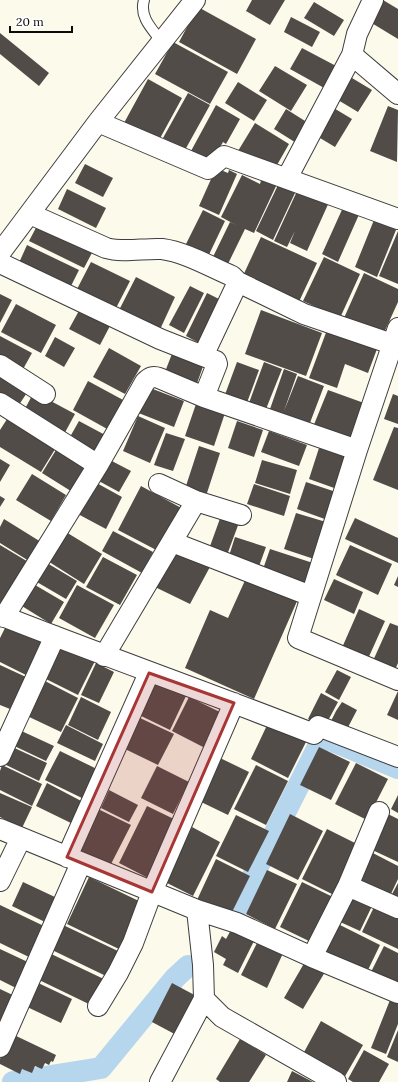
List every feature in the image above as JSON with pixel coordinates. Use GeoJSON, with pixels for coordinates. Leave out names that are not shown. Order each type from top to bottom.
{"type":"FeatureCollection","features":[{"type":"Feature","properties":{"kind":"street"},"geometry":{"type":"LineString","coordinates":[[0,254],[98,122],[195,0]]}},
{"type":"Feature","properties":{"kind":"street"},"geometry":{"type":"LineString","coordinates":[[287,178],[352,55],[357,34],[373,0]]}},
{"type":"Feature","properties":{"kind":"street"},"geometry":{"type":"LineString","coordinates":[[352,55],[398,94]]}},
{"type":"Feature","properties":{"kind":"street"},"geometry":{"type":"LineString","coordinates":[[98,122],[208,169],[224,156],[398,219]]}},
{"type":"Feature","properties":{"kind":"street"},"geometry":{"type":"LineString","coordinates":[[30,214],[113,250],[153,249],[164,250],[185,256],[232,276],[238,282],[304,314],[395,336],[298,638],[398,680]]}},
{"type":"Feature","properties":{"kind":"street"},"geometry":{"type":"LineString","coordinates":[[0,263],[160,339],[216,361],[217,364],[204,397]]}},
{"type":"Feature","properties":{"kind":"street"},"geometry":{"type":"LineString","coordinates":[[202,356],[238,282]]}},
{"type":"Feature","properties":{"kind":"street"},"geometry":{"type":"LineString","coordinates":[[0,365],[45,394]]}},
{"type":"Feature","properties":{"kind":"street"},"geometry":{"type":"LineString","coordinates":[[358,450],[204,397],[153,376],[148,379],[98,465],[2,616],[104,656],[234,703],[314,734],[318,726],[398,757]]}},
{"type":"Feature","properties":{"kind":"street"},"geometry":{"type":"LineString","coordinates":[[0,403],[98,465]]}},
{"type":"Feature","properties":{"kind":"street"},"geometry":{"type":"LineString","coordinates":[[160,484],[196,502],[241,515]]}},
{"type":"Feature","properties":{"kind":"street"},"geometry":{"type":"LineString","coordinates":[[104,656],[196,502]]}},
{"type":"Feature","properties":{"kind":"street"},"geometry":{"type":"LineString","coordinates":[[172,542],[311,596]]}},
{"type":"Feature","properties":{"kind":"street"},"geometry":{"type":"LineString","coordinates":[[0,756],[55,636]]}},
{"type":"Feature","properties":{"kind":"street"},"geometry":{"type":"LineString","coordinates":[[0,1047],[149,673]]}},
{"type":"Feature","properties":{"kind":"street"},"geometry":{"type":"LineString","coordinates":[[98,1006],[118,973],[133,943],[152,892],[234,703]]}},
{"type":"Feature","properties":{"kind":"street"},"geometry":{"type":"LineString","coordinates":[[312,957],[348,886],[379,812]]}},
{"type":"Feature","properties":{"kind":"street"},"geometry":{"type":"LineString","coordinates":[[0,829],[196,910],[237,923],[312,957],[398,993]]}},
{"type":"Feature","properties":{"kind":"street"},"geometry":{"type":"LineString","coordinates":[[0,881],[21,838]]}},
{"type":"Feature","properties":{"kind":"street"},"geometry":{"type":"LineString","coordinates":[[348,886],[398,908]]}},
{"type":"Feature","properties":{"kind":"street"},"geometry":{"type":"LineString","coordinates":[[160,1082],[204,999],[203,965],[196,910]]}},
{"type":"Feature","properties":{"kind":"street"},"geometry":{"type":"LineString","coordinates":[[204,999],[222,1017],[336,1082]]}},
{"type":"Feature","properties":{"kind":"lane"},"geometry":{"type":"LineString","coordinates":[[144,0],[143,12],[145,20],[162,42]]}},
{"type":"Feature","properties":{"kind":"highlighted area"},"geometry":{"type":"Polygon","coordinates":[[[149,673],[234,703],[152,892],[67,857],[149,673]]]}},
{"type":"Feature","properties":{"kind":"building"},"geometry":{"type":"Polygon","coordinates":[[[252,0],[285,0],[270,25],[246,11],[252,0]]]}},
{"type":"Feature","properties":{"kind":"building"},"geometry":{"type":"Polygon","coordinates":[[[383,0],[398,9],[398,39],[370,22],[383,0]]]}},
{"type":"Feature","properties":{"kind":"building"},"geometry":{"type":"Polygon","coordinates":[[[314,2],[344,20],[334,36],[304,18],[314,2]]]}},
{"type":"Feature","properties":{"kind":"building"},"geometry":{"type":"Polygon","coordinates":[[[198,7],[256,39],[237,74],[179,42],[198,7]]]}},
{"type":"Feature","properties":{"kind":"building"},"geometry":{"type":"Polygon","coordinates":[[[291,17],[320,32],[312,47],[284,32],[291,17]]]}},
{"type":"Feature","properties":{"kind":"building"},"geometry":{"type":"Polygon","coordinates":[[[0,33],[49,73],[39,86],[0,54],[0,33]]]}},
{"type":"Feature","properties":{"kind":"building"},"geometry":{"type":"Polygon","coordinates":[[[173,42],[228,72],[210,104],[155,74],[173,42]]]}},
{"type":"Feature","properties":{"kind":"building"},"geometry":{"type":"Polygon","coordinates":[[[302,48],[338,67],[326,89],[290,69],[302,48]]]}},
{"type":"Feature","properties":{"kind":"building"},"geometry":{"type":"Polygon","coordinates":[[[275,66],[307,85],[291,111],[259,91],[275,66]]]}},
{"type":"Feature","properties":{"kind":"building"},"geometry":{"type":"Polygon","coordinates":[[[347,75],[372,90],[358,112],[333,97],[347,75]]]}},
{"type":"Feature","properties":{"kind":"building"},"geometry":{"type":"Polygon","coordinates":[[[148,79],[182,98],[158,142],[124,123],[148,79]]]}},
{"type":"Feature","properties":{"kind":"building"},"geometry":{"type":"Polygon","coordinates":[[[238,82],[267,100],[254,121],[225,103],[238,82]]]}},
{"type":"Feature","properties":{"kind":"building"},"geometry":{"type":"Polygon","coordinates":[[[188,93],[210,105],[185,150],[163,138],[188,93]]]}},
{"type":"Feature","properties":{"kind":"building"},"geometry":{"type":"Polygon","coordinates":[[[216,105],[240,119],[226,144],[223,142],[212,162],[191,151],[216,105]]]}},
{"type":"Feature","properties":{"kind":"building"},"geometry":{"type":"Polygon","coordinates":[[[388,106],[398,110],[397,162],[370,151],[388,106]]]}},
{"type":"Feature","properties":{"kind":"building"},"geometry":{"type":"Polygon","coordinates":[[[332,107],[352,119],[335,147],[315,135],[332,107]]]}},
{"type":"Feature","properties":{"kind":"building"},"geometry":{"type":"Polygon","coordinates":[[[286,109],[313,126],[301,146],[274,129],[286,109]]]}},
{"type":"Feature","properties":{"kind":"building"},"geometry":{"type":"Polygon","coordinates":[[[255,123],[289,144],[273,172],[238,151],[255,123]]]}},
{"type":"Feature","properties":{"kind":"building"},"geometry":{"type":"Polygon","coordinates":[[[85,164],[113,178],[103,197],[75,183],[85,164]]]}},
{"type":"Feature","properties":{"kind":"building"},"geometry":{"type":"Polygon","coordinates":[[[216,168],[228,173],[229,170],[237,174],[219,215],[199,206],[216,168]]]}},
{"type":"Feature","properties":{"kind":"building"},"geometry":{"type":"Polygon","coordinates":[[[242,175],[260,184],[262,177],[277,184],[254,233],[245,229],[225,270],[210,263],[230,222],[236,225],[221,217],[242,175]]]}},
{"type":"Feature","properties":{"kind":"building"},"geometry":{"type":"Polygon","coordinates":[[[278,185],[295,193],[273,240],[256,231],[278,185]]]}},
{"type":"Feature","properties":{"kind":"building"},"geometry":{"type":"Polygon","coordinates":[[[67,189],[106,208],[96,228],[58,209],[67,189]]]}},
{"type":"Feature","properties":{"kind":"building"},"geometry":{"type":"Polygon","coordinates":[[[298,189],[330,200],[307,251],[290,243],[295,231],[287,247],[274,241],[298,189]]]}},
{"type":"Feature","properties":{"kind":"building"},"geometry":{"type":"Polygon","coordinates":[[[345,203],[361,210],[338,262],[322,254],[345,203]]]}},
{"type":"Feature","properties":{"kind":"building"},"geometry":{"type":"Polygon","coordinates":[[[203,210],[225,221],[205,263],[182,252],[203,210]]]}},
{"type":"Feature","properties":{"kind":"building"},"geometry":{"type":"Polygon","coordinates":[[[376,215],[398,225],[377,277],[355,267],[376,215]]]}},
{"type":"Feature","properties":{"kind":"building"},"geometry":{"type":"Polygon","coordinates":[[[39,222],[94,249],[84,268],[29,241],[39,222]]]}},
{"type":"Feature","properties":{"kind":"building"},"geometry":{"type":"Polygon","coordinates":[[[398,231],[398,284],[379,276],[398,231]]]}},
{"type":"Feature","properties":{"kind":"building"},"geometry":{"type":"Polygon","coordinates":[[[261,237],[317,263],[297,306],[241,280],[261,237]]]}},
{"type":"Feature","properties":{"kind":"building"},"geometry":{"type":"Polygon","coordinates":[[[27,245],[79,270],[69,290],[18,265],[27,245]]]}},
{"type":"Feature","properties":{"kind":"building"},"geometry":{"type":"Polygon","coordinates":[[[324,257],[360,274],[340,318],[303,301],[324,257]]]}},
{"type":"Feature","properties":{"kind":"building"},"geometry":{"type":"Polygon","coordinates":[[[91,262],[130,281],[114,312],[75,293],[91,262]]]}},
{"type":"Feature","properties":{"kind":"building"},"geometry":{"type":"Polygon","coordinates":[[[364,273],[398,289],[398,302],[383,335],[344,318],[364,273]]]}},
{"type":"Feature","properties":{"kind":"building"},"geometry":{"type":"Polygon","coordinates":[[[136,277],[175,297],[157,336],[116,316],[136,277]]]}},
{"type":"Feature","properties":{"kind":"building"},"geometry":{"type":"Polygon","coordinates":[[[190,286],[204,293],[184,333],[169,325],[190,286]]]}},
{"type":"Feature","properties":{"kind":"building"},"geometry":{"type":"Polygon","coordinates":[[[207,293],[221,300],[199,343],[186,336],[207,293]]]}},
{"type":"Feature","properties":{"kind":"building"},"geometry":{"type":"Polygon","coordinates":[[[0,294],[12,300],[0,323],[0,294]]]}},
{"type":"Feature","properties":{"kind":"building"},"geometry":{"type":"Polygon","coordinates":[[[16,304],[56,325],[41,353],[1,332],[16,304]]]}},
{"type":"Feature","properties":{"kind":"building"},"geometry":{"type":"Polygon","coordinates":[[[81,307],[111,324],[100,345],[69,329],[81,307]]]}},
{"type":"Feature","properties":{"kind":"building"},"geometry":{"type":"Polygon","coordinates":[[[261,310],[322,333],[306,376],[245,354],[261,310]]]}},
{"type":"Feature","properties":{"kind":"building"},"geometry":{"type":"Polygon","coordinates":[[[327,330],[377,349],[368,373],[345,364],[337,388],[309,378],[327,330]]]}},
{"type":"Feature","properties":{"kind":"building"},"geometry":{"type":"Polygon","coordinates":[[[0,336],[32,353],[22,371],[0,359],[0,336]]]}},
{"type":"Feature","properties":{"kind":"building"},"geometry":{"type":"Polygon","coordinates":[[[55,337],[75,348],[64,367],[45,356],[55,337]]]}},
{"type":"Feature","properties":{"kind":"building"},"geometry":{"type":"Polygon","coordinates":[[[175,346],[206,358],[195,389],[163,377],[175,346]]]}},
{"type":"Feature","properties":{"kind":"building"},"geometry":{"type":"Polygon","coordinates":[[[109,348],[141,366],[125,394],[93,377],[109,348]]]}},
{"type":"Feature","properties":{"kind":"building"},"geometry":{"type":"Polygon","coordinates":[[[237,362],[259,370],[245,408],[223,400],[237,362]]]}},
{"type":"Feature","properties":{"kind":"building"},"geometry":{"type":"Polygon","coordinates":[[[264,362],[282,369],[266,409],[249,403],[264,362]]]}},
{"type":"Feature","properties":{"kind":"building"},"geometry":{"type":"Polygon","coordinates":[[[0,369],[30,388],[15,411],[0,401],[0,369]]]}},
{"type":"Feature","properties":{"kind":"building"},"geometry":{"type":"Polygon","coordinates":[[[284,369],[297,374],[284,411],[298,376],[324,386],[308,428],[282,418],[284,414],[270,409],[284,369]]]}},
{"type":"Feature","properties":{"kind":"building"},"geometry":{"type":"Polygon","coordinates":[[[88,381],[125,401],[109,430],[73,410],[88,381]]]}},
{"type":"Feature","properties":{"kind":"building"},"geometry":{"type":"Polygon","coordinates":[[[145,386],[184,401],[174,427],[136,412],[145,386]]]}},
{"type":"Feature","properties":{"kind":"building"},"geometry":{"type":"Polygon","coordinates":[[[328,390],[364,403],[350,441],[313,427],[328,390]]]}},
{"type":"Feature","properties":{"kind":"building"},"geometry":{"type":"Polygon","coordinates":[[[34,392],[75,414],[62,438],[21,416],[34,392]]]}},
{"type":"Feature","properties":{"kind":"building"},"geometry":{"type":"Polygon","coordinates":[[[393,394],[398,396],[398,424],[384,419],[393,394]]]}},
{"type":"Feature","properties":{"kind":"building"},"geometry":{"type":"Polygon","coordinates":[[[196,404],[225,413],[214,446],[185,436],[196,404]]]}},
{"type":"Feature","properties":{"kind":"building"},"geometry":{"type":"Polygon","coordinates":[[[9,416],[57,446],[41,472],[0,447],[0,430],[9,416]]]}},
{"type":"Feature","properties":{"kind":"building"},"geometry":{"type":"Polygon","coordinates":[[[138,416],[165,428],[150,463],[123,451],[138,416]]]}},
{"type":"Feature","properties":{"kind":"building"},"geometry":{"type":"Polygon","coordinates":[[[79,421],[107,436],[95,459],[66,444],[79,421]]]}},
{"type":"Feature","properties":{"kind":"building"},"geometry":{"type":"Polygon","coordinates":[[[237,421],[263,430],[254,457],[228,448],[237,421]]]}},
{"type":"Feature","properties":{"kind":"building"},"geometry":{"type":"Polygon","coordinates":[[[394,427],[398,428],[398,490],[373,480],[394,427]]]}},
{"type":"Feature","properties":{"kind":"building"},"geometry":{"type":"Polygon","coordinates":[[[269,431],[307,445],[299,466],[261,452],[269,431]]]}},
{"type":"Feature","properties":{"kind":"building"},"geometry":{"type":"Polygon","coordinates":[[[166,433],[185,439],[173,471],[154,465],[166,433]]]}},
{"type":"Feature","properties":{"kind":"building"},"geometry":{"type":"Polygon","coordinates":[[[59,445],[92,465],[74,493],[42,473],[59,445]]]}},
{"type":"Feature","properties":{"kind":"building"},"geometry":{"type":"Polygon","coordinates":[[[199,446],[220,453],[206,496],[185,489],[199,446]]]}},
{"type":"Feature","properties":{"kind":"building"},"geometry":{"type":"Polygon","coordinates":[[[319,448],[348,458],[337,489],[309,479],[319,448]]]}},
{"type":"Feature","properties":{"kind":"building"},"geometry":{"type":"Polygon","coordinates":[[[0,459],[10,465],[0,482],[0,459]]]}},
{"type":"Feature","properties":{"kind":"building"},"geometry":{"type":"Polygon","coordinates":[[[108,459],[131,471],[119,492],[97,480],[108,459]]]}},
{"type":"Feature","properties":{"kind":"building"},"geometry":{"type":"Polygon","coordinates":[[[262,460],[297,470],[290,494],[255,483],[262,460]]]}},
{"type":"Feature","properties":{"kind":"building"},"geometry":{"type":"Polygon","coordinates":[[[32,474],[66,495],[51,521],[16,500],[32,474]]]}},
{"type":"Feature","properties":{"kind":"building"},"geometry":{"type":"Polygon","coordinates":[[[93,481],[122,497],[106,529],[76,513],[93,481]]]}},
{"type":"Feature","properties":{"kind":"building"},"geometry":{"type":"Polygon","coordinates":[[[306,482],[342,494],[333,522],[297,509],[306,482]]]}},
{"type":"Feature","properties":{"kind":"building"},"geometry":{"type":"Polygon","coordinates":[[[254,484],[290,496],[284,516],[247,504],[254,484]]]}},
{"type":"Feature","properties":{"kind":"building"},"geometry":{"type":"Polygon","coordinates":[[[141,486],[185,510],[162,553],[118,530],[141,486]]]}},
{"type":"Feature","properties":{"kind":"building"},"geometry":{"type":"Polygon","coordinates":[[[0,496],[5,499],[0,507],[0,496]]]}},
{"type":"Feature","properties":{"kind":"building"},"geometry":{"type":"Polygon","coordinates":[[[222,513],[240,520],[227,555],[209,549],[222,513]]]}},
{"type":"Feature","properties":{"kind":"building"},"geometry":{"type":"Polygon","coordinates":[[[296,513],[326,522],[314,559],[284,549],[296,513]]]}},
{"type":"Feature","properties":{"kind":"building"},"geometry":{"type":"Polygon","coordinates":[[[355,518],[398,538],[398,563],[345,539],[355,518]]]}},
{"type":"Feature","properties":{"kind":"building"},"geometry":{"type":"Polygon","coordinates":[[[4,519],[41,542],[29,561],[0,543],[0,527],[4,519]]]}},
{"type":"Feature","properties":{"kind":"building"},"geometry":{"type":"Polygon","coordinates":[[[61,529],[102,554],[84,584],[43,558],[61,529]]]}},
{"type":"Feature","properties":{"kind":"building"},"geometry":{"type":"Polygon","coordinates":[[[113,531],[153,552],[142,573],[102,551],[113,531]]]}},
{"type":"Feature","properties":{"kind":"building"},"geometry":{"type":"Polygon","coordinates":[[[235,537],[266,547],[258,569],[228,559],[235,537]]]}},
{"type":"Feature","properties":{"kind":"building"},"geometry":{"type":"Polygon","coordinates":[[[0,545],[30,563],[4,606],[0,604],[0,545]]]}},
{"type":"Feature","properties":{"kind":"building"},"geometry":{"type":"Polygon","coordinates":[[[350,545],[392,564],[378,595],[336,575],[350,545]]]}},
{"type":"Feature","properties":{"kind":"building"},"geometry":{"type":"Polygon","coordinates":[[[175,547],[211,565],[190,604],[155,587],[175,547]]]}},
{"type":"Feature","properties":{"kind":"building"},"geometry":{"type":"Polygon","coordinates":[[[270,549],[313,563],[305,586],[262,572],[270,549]]]}},
{"type":"Feature","properties":{"kind":"building"},"geometry":{"type":"Polygon","coordinates":[[[103,557],[137,575],[120,605],[86,587],[103,557]]]}},
{"type":"Feature","properties":{"kind":"building"},"geometry":{"type":"Polygon","coordinates":[[[42,560],[77,581],[66,599],[30,578],[42,560]]]}},
{"type":"Feature","properties":{"kind":"building"},"geometry":{"type":"Polygon","coordinates":[[[247,576],[298,599],[254,699],[185,668],[210,610],[228,618],[247,576]]]}},
{"type":"Feature","properties":{"kind":"building"},"geometry":{"type":"Polygon","coordinates":[[[398,576],[398,587],[394,585],[398,576]]]}},
{"type":"Feature","properties":{"kind":"building"},"geometry":{"type":"Polygon","coordinates":[[[334,579],[363,592],[354,614],[324,600],[334,579]]]}},
{"type":"Feature","properties":{"kind":"building"},"geometry":{"type":"Polygon","coordinates":[[[30,582],[64,602],[51,624],[17,603],[30,582]]]}},
{"type":"Feature","properties":{"kind":"building"},"geometry":{"type":"Polygon","coordinates":[[[77,585],[114,605],[95,638],[59,618],[77,585]]]}},
{"type":"Feature","properties":{"kind":"building"},"geometry":{"type":"Polygon","coordinates":[[[359,609],[385,621],[367,661],[341,650],[359,609]]]}},
{"type":"Feature","properties":{"kind":"building"},"geometry":{"type":"Polygon","coordinates":[[[390,623],[398,626],[398,663],[394,672],[372,663],[390,623]]]}},
{"type":"Feature","properties":{"kind":"building"},"geometry":{"type":"Polygon","coordinates":[[[7,624],[43,641],[26,675],[0,662],[0,638],[7,624]]]}},
{"type":"Feature","properties":{"kind":"building"},"geometry":{"type":"Polygon","coordinates":[[[58,643],[95,661],[78,695],[42,677],[58,643]]]}},
{"type":"Feature","properties":{"kind":"building"},"geometry":{"type":"Polygon","coordinates":[[[96,663],[114,672],[99,703],[81,695],[96,663]]]}},
{"type":"Feature","properties":{"kind":"building"},"geometry":{"type":"Polygon","coordinates":[[[0,665],[26,677],[10,709],[0,705],[0,665]]]}},
{"type":"Feature","properties":{"kind":"building"},"geometry":{"type":"Polygon","coordinates":[[[337,670],[351,677],[339,700],[325,692],[337,670]]]}},
{"type":"Feature","properties":{"kind":"building"},"geometry":{"type":"Polygon","coordinates":[[[152,679],[186,696],[170,730],[135,713],[152,679]]]}},
{"type":"Feature","properties":{"kind":"building"},"geometry":{"type":"Polygon","coordinates":[[[43,680],[78,698],[61,732],[25,715],[43,680]]]}},
{"type":"Feature","properties":{"kind":"building"},"geometry":{"type":"Polygon","coordinates":[[[398,691],[398,720],[387,715],[398,691]]]}},
{"type":"Feature","properties":{"kind":"building"},"geometry":{"type":"Polygon","coordinates":[[[321,693],[338,702],[324,728],[308,719],[321,693]]]}},
{"type":"Feature","properties":{"kind":"building"},"geometry":{"type":"Polygon","coordinates":[[[81,697],[111,712],[98,740],[68,725],[81,697]]]}},
{"type":"Feature","properties":{"kind":"building"},"geometry":{"type":"Polygon","coordinates":[[[189,697],[222,713],[205,748],[172,731],[189,697]]]}},
{"type":"Feature","properties":{"kind":"building"},"geometry":{"type":"Polygon","coordinates":[[[342,702],[357,710],[345,733],[329,725],[342,702]]]}},
{"type":"Feature","properties":{"kind":"building"},"geometry":{"type":"Polygon","coordinates":[[[140,718],[174,734],[158,765],[125,749],[140,718]]]}},
{"type":"Feature","properties":{"kind":"building"},"geometry":{"type":"Polygon","coordinates":[[[269,721],[307,740],[288,778],[251,759],[269,721]]]}},
{"type":"Feature","properties":{"kind":"building"},"geometry":{"type":"Polygon","coordinates":[[[66,725],[103,744],[95,761],[57,743],[66,725]]]}},
{"type":"Feature","properties":{"kind":"building"},"geometry":{"type":"Polygon","coordinates":[[[15,728],[54,746],[46,761],[8,743],[15,728]]]}},
{"type":"Feature","properties":{"kind":"building"},"geometry":{"type":"Polygon","coordinates":[[[8,745],[47,763],[39,781],[0,762],[8,745]]]}},
{"type":"Feature","properties":{"kind":"building"},"geometry":{"type":"Polygon","coordinates":[[[319,747],[350,762],[331,800],[300,785],[319,747]]]}},
{"type":"Feature","properties":{"kind":"building"},"geometry":{"type":"Polygon","coordinates":[[[60,751],[101,771],[86,800],[45,780],[60,751]]]}},
{"type":"Feature","properties":{"kind":"building"},"geometry":{"type":"Polygon","coordinates":[[[218,757],[249,772],[228,815],[197,800],[218,757]]]}},
{"type":"Feature","properties":{"kind":"building"},"geometry":{"type":"Polygon","coordinates":[[[356,763],[388,779],[367,820],[335,804],[356,763]]]}},
{"type":"Feature","properties":{"kind":"building"},"geometry":{"type":"Polygon","coordinates":[[[2,765],[42,784],[32,806],[0,790],[0,771],[2,765]]]}},
{"type":"Feature","properties":{"kind":"building"},"geometry":{"type":"Polygon","coordinates":[[[256,765],[288,781],[266,825],[234,809],[256,765]]]}},
{"type":"Feature","properties":{"kind":"building"},"geometry":{"type":"Polygon","coordinates":[[[157,766],[189,782],[173,814],[141,798],[157,766]]]}},
{"type":"Feature","properties":{"kind":"building"},"geometry":{"type":"Polygon","coordinates":[[[47,783],[85,803],[75,825],[36,806],[47,783]]]}},
{"type":"Feature","properties":{"kind":"building"},"geometry":{"type":"Polygon","coordinates":[[[109,790],[138,805],[129,822],[101,808],[109,790]]]}},
{"type":"Feature","properties":{"kind":"building"},"geometry":{"type":"Polygon","coordinates":[[[0,793],[32,807],[22,828],[0,817],[0,793]]]}},
{"type":"Feature","properties":{"kind":"building"},"geometry":{"type":"Polygon","coordinates":[[[398,795],[398,813],[391,809],[398,795]]]}},
{"type":"Feature","properties":{"kind":"building"},"geometry":{"type":"Polygon","coordinates":[[[147,806],[178,821],[150,879],[119,863],[147,806]]]}},
{"type":"Feature","properties":{"kind":"building"},"geometry":{"type":"Polygon","coordinates":[[[98,809],[131,825],[110,866],[77,850],[98,809]]]}},
{"type":"Feature","properties":{"kind":"building"},"geometry":{"type":"Polygon","coordinates":[[[386,813],[398,819],[398,862],[368,848],[386,813]]]}},
{"type":"Feature","properties":{"kind":"building"},"geometry":{"type":"Polygon","coordinates":[[[290,814],[323,831],[298,880],[266,864],[290,814]]]}},
{"type":"Feature","properties":{"kind":"building"},"geometry":{"type":"Polygon","coordinates":[[[236,815],[269,831],[248,872],[216,856],[236,815]]]}},
{"type":"Feature","properties":{"kind":"building"},"geometry":{"type":"Polygon","coordinates":[[[192,827],[220,842],[193,896],[165,882],[192,827]]]}},
{"type":"Feature","properties":{"kind":"building"},"geometry":{"type":"Polygon","coordinates":[[[327,829],[359,845],[334,895],[302,879],[327,829]]]}},
{"type":"Feature","properties":{"kind":"building"},"geometry":{"type":"Polygon","coordinates":[[[367,850],[398,866],[398,879],[389,898],[352,881],[367,850]]]}},
{"type":"Feature","properties":{"kind":"building"},"geometry":{"type":"Polygon","coordinates":[[[216,859],[250,876],[230,916],[197,900],[216,859]]]}},
{"type":"Feature","properties":{"kind":"building"},"geometry":{"type":"Polygon","coordinates":[[[267,870],[297,884],[275,929],[246,914],[267,870]]]}},
{"type":"Feature","properties":{"kind":"building"},"geometry":{"type":"Polygon","coordinates":[[[89,877],[143,903],[121,950],[67,924],[89,877]]]}},
{"type":"Feature","properties":{"kind":"building"},"geometry":{"type":"Polygon","coordinates":[[[23,882],[57,898],[45,922],[12,906],[23,882]]]}},
{"type":"Feature","properties":{"kind":"building"},"geometry":{"type":"Polygon","coordinates":[[[302,882],[335,898],[313,943],[280,927],[302,882]]]}},
{"type":"Feature","properties":{"kind":"building"},"geometry":{"type":"Polygon","coordinates":[[[398,883],[398,899],[391,896],[398,883]]]}},
{"type":"Feature","properties":{"kind":"building"},"geometry":{"type":"Polygon","coordinates":[[[351,895],[372,906],[360,931],[338,921],[351,895]]]}},
{"type":"Feature","properties":{"kind":"building"},"geometry":{"type":"Polygon","coordinates":[[[0,905],[46,927],[31,958],[0,943],[0,905]]]}},
{"type":"Feature","properties":{"kind":"building"},"geometry":{"type":"Polygon","coordinates":[[[374,907],[398,919],[398,949],[362,932],[374,907]]]}},
{"type":"Feature","properties":{"kind":"building"},"geometry":{"type":"Polygon","coordinates":[[[61,924],[120,952],[108,977],[50,949],[61,924]]]}},
{"type":"Feature","properties":{"kind":"building"},"geometry":{"type":"Polygon","coordinates":[[[338,924],[380,945],[367,972],[325,951],[338,924]]]}},
{"type":"Feature","properties":{"kind":"building"},"geometry":{"type":"Polygon","coordinates":[[[232,928],[255,939],[238,973],[223,965],[226,959],[214,952],[222,936],[226,939],[232,928]]]}},
{"type":"Feature","properties":{"kind":"building"},"geometry":{"type":"Polygon","coordinates":[[[260,937],[285,949],[267,988],[241,975],[260,937]]]}},
{"type":"Feature","properties":{"kind":"building"},"geometry":{"type":"Polygon","coordinates":[[[384,946],[398,953],[398,985],[371,972],[384,946]]]}},
{"type":"Feature","properties":{"kind":"building"},"geometry":{"type":"Polygon","coordinates":[[[0,949],[32,964],[20,990],[0,980],[0,949]]]}},
{"type":"Feature","properties":{"kind":"building"},"geometry":{"type":"Polygon","coordinates":[[[47,952],[108,981],[95,1007],[35,978],[47,952]]]}},
{"type":"Feature","properties":{"kind":"building"},"geometry":{"type":"Polygon","coordinates":[[[306,960],[325,972],[303,1009],[284,998],[306,960]]]}},
{"type":"Feature","properties":{"kind":"building"},"geometry":{"type":"Polygon","coordinates":[[[34,981],[72,999],[61,1023],[23,1005],[34,981]]]}},
{"type":"Feature","properties":{"kind":"building"},"geometry":{"type":"Polygon","coordinates":[[[172,983],[202,999],[182,1038],[152,1022],[172,983]]]}},
{"type":"Feature","properties":{"kind":"building"},"geometry":{"type":"Polygon","coordinates":[[[0,989],[19,998],[0,1039],[0,989]]]}},
{"type":"Feature","properties":{"kind":"building"},"geometry":{"type":"Polygon","coordinates":[[[390,1000],[398,1003],[398,1024],[386,1054],[371,1048],[390,1000]]]}},
{"type":"Feature","properties":{"kind":"building"},"geometry":{"type":"Polygon","coordinates":[[[321,1021],[363,1045],[344,1078],[303,1054],[321,1021]]]}},
{"type":"Feature","properties":{"kind":"building"},"geometry":{"type":"Polygon","coordinates":[[[398,1030],[398,1062],[387,1057],[398,1030]]]}},
{"type":"Feature","properties":{"kind":"building"},"geometry":{"type":"Polygon","coordinates":[[[12,1034],[56,1055],[53,1062],[51,1061],[49,1065],[45,1063],[42,1069],[35,1066],[32,1073],[22,1069],[20,1074],[0,1064],[0,1059],[12,1034]]]}},
{"type":"Feature","properties":{"kind":"building"},"geometry":{"type":"Polygon","coordinates":[[[240,1039],[266,1055],[249,1082],[220,1082],[216,1079],[240,1039]]]}},
{"type":"Feature","properties":{"kind":"building"},"geometry":{"type":"Polygon","coordinates":[[[364,1050],[389,1064],[379,1082],[353,1082],[348,1079],[364,1050]]]}},
{"type":"Feature","properties":{"kind":"building"},"geometry":{"type":"Polygon","coordinates":[[[292,1071],[313,1082],[287,1082],[292,1071]]]}},
{"type":"Feature","properties":{"kind":"waterway"},"geometry":{"type":"LineString","coordinates":[[238,906],[323,737],[398,768]]}},
{"type":"Feature","properties":{"kind":"waterway"},"geometry":{"type":"LineString","coordinates":[[13,1082],[101,1068],[175,978],[188,966]]}}]}
